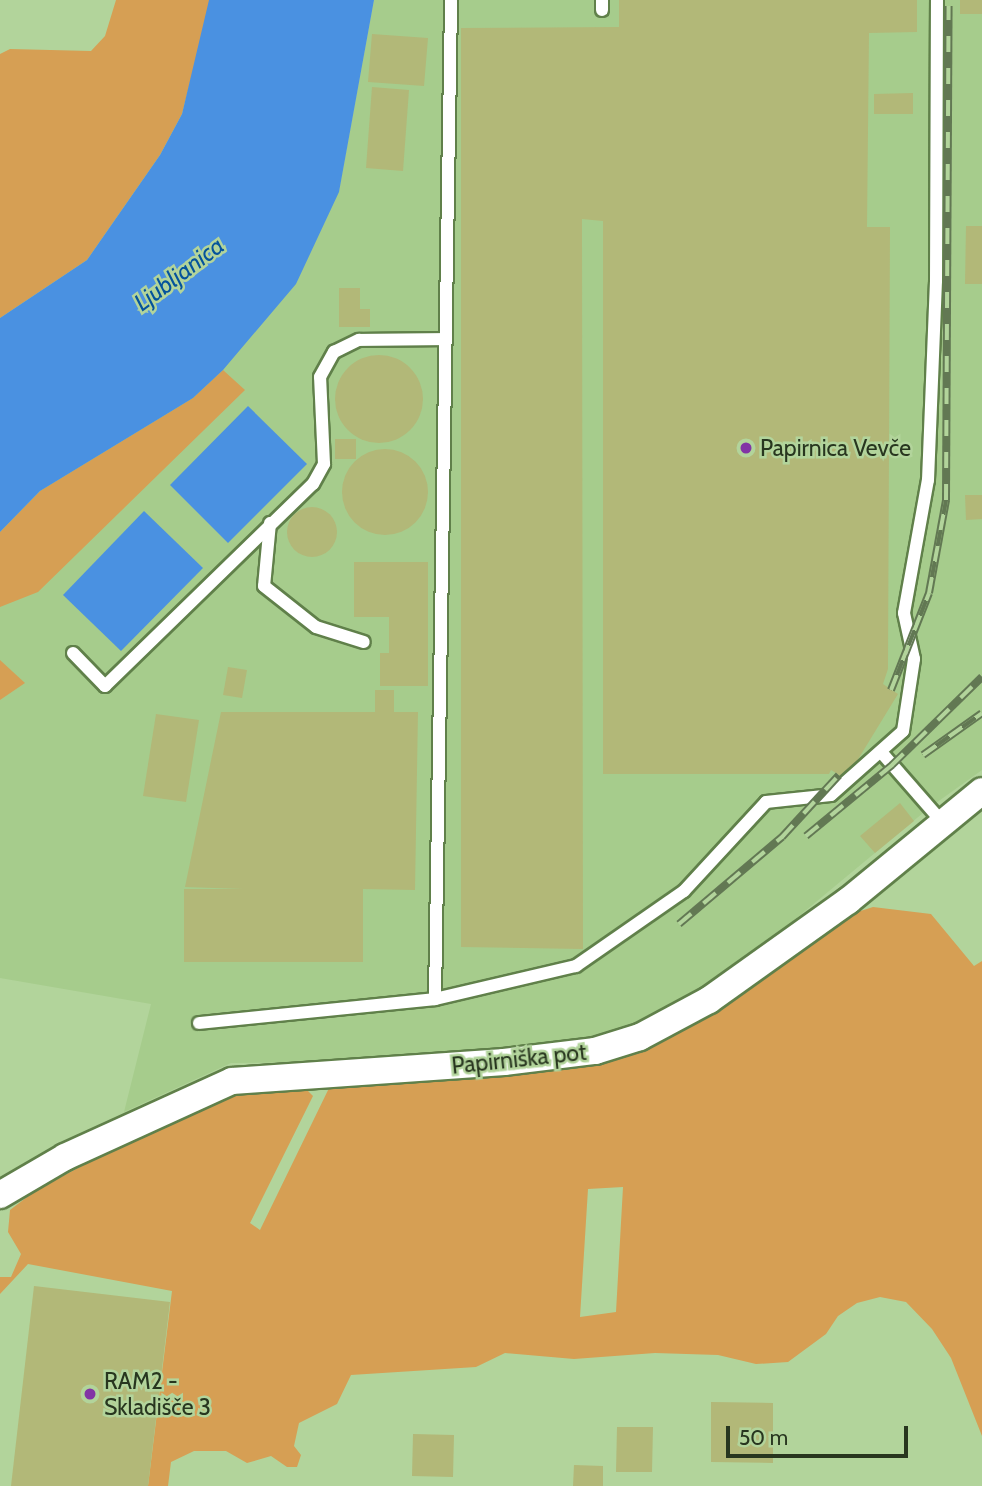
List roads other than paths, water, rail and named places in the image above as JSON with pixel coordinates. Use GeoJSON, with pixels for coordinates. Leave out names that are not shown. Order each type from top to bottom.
{"type":"FeatureCollection","features":[{"type":"Feature","properties":{"kind":"street","name":"Papirniška pot"},"geometry":{"type":"LineString","coordinates":[[0,1195],[65,1157],[232,1081],[504,1062],[595,1051],[640,1037],[709,1000],[806,932],[982,791]]}},
{"type":"Feature","properties":{"kind":"lane"},"geometry":{"type":"LineString","coordinates":[[435,999],[451,0]]}},
{"type":"Feature","properties":{"kind":"lane"},"geometry":{"type":"LineString","coordinates":[[199,1023],[435,999],[576,967],[684,891],[766,802],[831,795],[882,753],[903,731],[914,659],[904,612],[928,480],[936,281],[937,0]]}},
{"type":"Feature","properties":{"kind":"lane"},"geometry":{"type":"LineString","coordinates":[[73,653],[105,687],[270,523],[313,484],[324,464],[320,377],[334,352],[359,340],[445,339]]}},
{"type":"Feature","properties":{"kind":"lane"},"geometry":{"type":"LineString","coordinates":[[270,523],[264,586],[316,628],[364,642]]}},
{"type":"Feature","properties":{"kind":"lane"},"geometry":{"type":"LineString","coordinates":[[882,753],[943,823]]}},
{"type":"Feature","properties":{"kind":"water","name":"Ljubljanica"},"geometry":{"type":"Polygon","coordinates":[[[209,0],[374,0],[339,192],[296,284],[223,370],[193,398],[40,491],[0,532],[0,318],[87,260],[160,155],[182,114],[209,0]]]}},
{"type":"Feature","properties":{"kind":"water"},"geometry":{"type":"Polygon","coordinates":[[[248,406],[307,464],[228,543],[170,485],[248,406]]]}},
{"type":"Feature","properties":{"kind":"water"},"geometry":{"type":"Polygon","coordinates":[[[144,511],[203,568],[121,651],[63,595],[144,511]]]}},
{"type":"Feature","properties":{"kind":"railway"},"geometry":{"type":"LineString","coordinates":[[891,690],[929,593],[946,500],[949,6]]}},
{"type":"Feature","properties":{"kind":"railway"},"geometry":{"type":"LineString","coordinates":[[806,836],[892,765],[982,677]]}},
{"type":"Feature","properties":{"kind":"railway"},"geometry":{"type":"LineString","coordinates":[[923,755],[982,713]]}},
{"type":"Feature","properties":{"kind":"railway"},"geometry":{"type":"LineString","coordinates":[[679,924],[782,837],[839,775]]}},
{"type":"Feature","properties":{"kind":"place","name":"Papirnica Vevče"},"geometry":{"type":"Point","coordinates":[746,448]}},
{"type":"Feature","properties":{"kind":"place","name":"RAM2 - Skladišče 3"},"geometry":{"type":"Point","coordinates":[90,1394]}}]}
